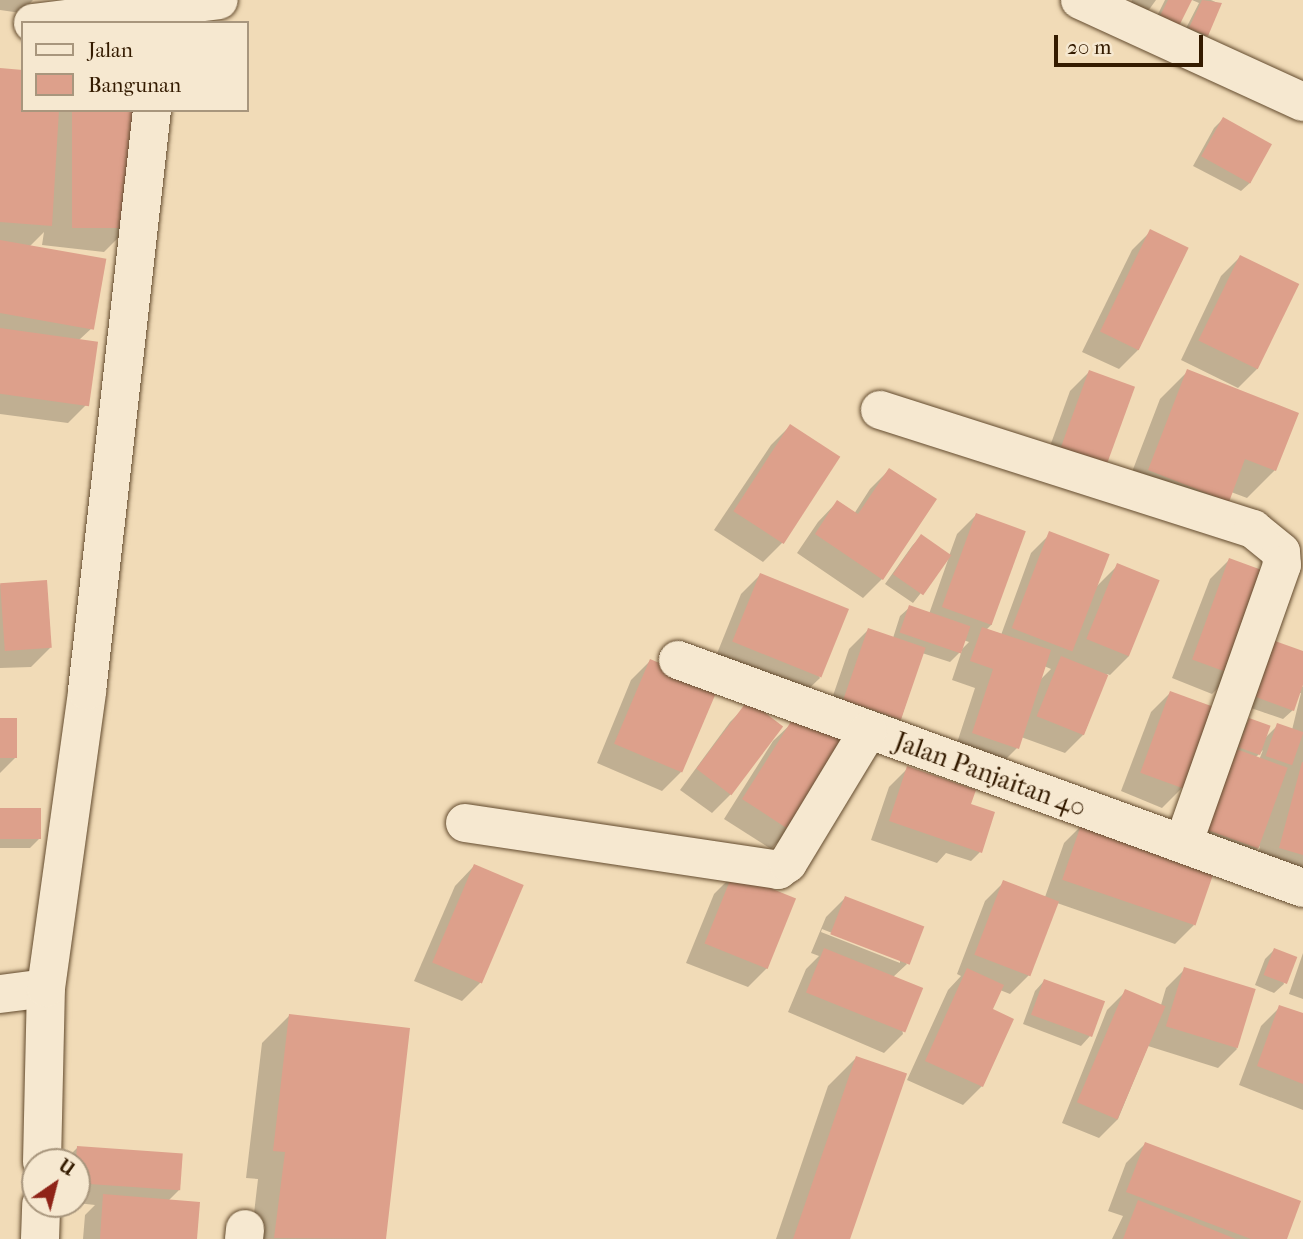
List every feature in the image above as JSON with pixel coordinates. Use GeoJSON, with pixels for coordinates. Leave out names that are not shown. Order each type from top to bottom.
{"type":"FeatureCollection","features":[{"type":"Feature","properties":{"kind":"street"},"geometry":{"type":"LineString","coordinates":[[66,21],[163,15],[219,0]]}},
{"type":"Feature","properties":{"kind":"street"},"geometry":{"type":"LineString","coordinates":[[1080,0],[1303,102]]}},
{"type":"Feature","properties":{"kind":"street"},"geometry":{"type":"LineString","coordinates":[[0,27],[21,24]]}},
{"type":"Feature","properties":{"kind":"street"},"geometry":{"type":"LineString","coordinates":[[42,1148],[46,988],[87,691],[152,112]]}},
{"type":"Feature","properties":{"kind":"street"},"geometry":{"type":"LineString","coordinates":[[880,410],[1253,529],[1281,552],[1288,599],[1183,844]]}},
{"type":"Feature","properties":{"kind":"street","name":"Jalan Panjaitan 40"},"geometry":{"type":"LineString","coordinates":[[678,660],[1303,888]]}},
{"type":"Feature","properties":{"kind":"street"},"geometry":{"type":"LineString","coordinates":[[466,823],[778,870],[788,863],[868,731]]}},
{"type":"Feature","properties":{"kind":"street"},"geometry":{"type":"LineString","coordinates":[[0,994],[46,988]]}},
{"type":"Feature","properties":{"kind":"street"},"geometry":{"type":"LineString","coordinates":[[40,1239],[41,1218]]}},
{"type":"Feature","properties":{"kind":"building"},"geometry":{"type":"Polygon","coordinates":[[[1168,0],[1192,0],[1179,26],[1160,16],[1168,0]]]}},
{"type":"Feature","properties":{"kind":"building"},"geometry":{"type":"Polygon","coordinates":[[[1202,0],[1222,3],[1208,36],[1189,28],[1202,0]]]}},
{"type":"Feature","properties":{"kind":"building"},"geometry":{"type":"Polygon","coordinates":[[[0,68],[21,70],[21,112],[59,112],[52,226],[0,222],[0,68]]]}},
{"type":"Feature","properties":{"kind":"building"},"geometry":{"type":"Polygon","coordinates":[[[72,112],[138,112],[138,228],[72,228],[72,112]]]}},
{"type":"Feature","properties":{"kind":"building"},"geometry":{"type":"Polygon","coordinates":[[[1223,117],[1272,144],[1250,184],[1201,156],[1223,117]]]}},
{"type":"Feature","properties":{"kind":"building"},"geometry":{"type":"Polygon","coordinates":[[[1150,229],[1189,248],[1139,350],[1100,331],[1150,229]]]}},
{"type":"Feature","properties":{"kind":"building"},"geometry":{"type":"Polygon","coordinates":[[[0,240],[106,259],[94,330],[0,313],[0,240]]]}},
{"type":"Feature","properties":{"kind":"building"},"geometry":{"type":"Polygon","coordinates":[[[1240,255],[1299,284],[1258,369],[1198,340],[1240,255]]]}},
{"type":"Feature","properties":{"kind":"building"},"geometry":{"type":"Polygon","coordinates":[[[0,328],[98,342],[89,406],[0,394],[0,328]]]}},
{"type":"Feature","properties":{"kind":"building"},"geometry":{"type":"Polygon","coordinates":[[[1187,369],[1299,413],[1276,471],[1245,459],[1229,502],[1148,470],[1187,369]]]}},
{"type":"Feature","properties":{"kind":"building"},"geometry":{"type":"Polygon","coordinates":[[[1089,370],[1135,387],[1105,469],[1059,452],[1089,370]]]}},
{"type":"Feature","properties":{"kind":"building"},"geometry":{"type":"Polygon","coordinates":[[[790,424],[840,457],[784,544],[733,511],[790,424]]]}},
{"type":"Feature","properties":{"kind":"building"},"geometry":{"type":"Polygon","coordinates":[[[889,468],[937,499],[883,580],[815,534],[837,500],[858,514],[889,468]]]}},
{"type":"Feature","properties":{"kind":"building"},"geometry":{"type":"Polygon","coordinates":[[[976,513],[1026,531],[992,625],[942,607],[976,513]]]}},
{"type":"Feature","properties":{"kind":"building"},"geometry":{"type":"Polygon","coordinates":[[[1049,531],[1110,554],[1072,651],[1012,628],[1049,531]]]}},
{"type":"Feature","properties":{"kind":"building"},"geometry":{"type":"Polygon","coordinates":[[[921,534],[951,555],[923,595],[893,574],[921,534]]]}},
{"type":"Feature","properties":{"kind":"building"},"geometry":{"type":"Polygon","coordinates":[[[1229,558],[1271,573],[1234,675],[1192,659],[1229,558]]]}},
{"type":"Feature","properties":{"kind":"building"},"geometry":{"type":"Polygon","coordinates":[[[1117,563],[1160,580],[1129,656],[1086,639],[1117,563]]]}},
{"type":"Feature","properties":{"kind":"building"},"geometry":{"type":"Polygon","coordinates":[[[760,573],[849,609],[821,678],[732,642],[760,573]]]}},
{"type":"Feature","properties":{"kind":"building"},"geometry":{"type":"Polygon","coordinates":[[[47,580],[52,648],[5,651],[0,583],[47,580]]]}},
{"type":"Feature","properties":{"kind":"building"},"geometry":{"type":"Polygon","coordinates":[[[909,605],[970,626],[961,654],[900,632],[909,605]]]}},
{"type":"Feature","properties":{"kind":"building"},"geometry":{"type":"Polygon","coordinates":[[[982,627],[1051,650],[1019,749],[972,733],[993,669],[970,661],[982,627]]]}},
{"type":"Feature","properties":{"kind":"building"},"geometry":{"type":"Polygon","coordinates":[[[868,628],[926,648],[901,720],[843,700],[868,628]]]}},
{"type":"Feature","properties":{"kind":"building"},"geometry":{"type":"Polygon","coordinates":[[[1275,641],[1303,651],[1303,685],[1294,711],[1256,697],[1275,641]]]}},
{"type":"Feature","properties":{"kind":"building"},"geometry":{"type":"Polygon","coordinates":[[[1061,656],[1108,675],[1084,735],[1037,716],[1061,656]]]}},
{"type":"Feature","properties":{"kind":"building"},"geometry":{"type":"Polygon","coordinates":[[[650,659],[718,688],[682,773],[614,744],[650,659]]]}},
{"type":"Feature","properties":{"kind":"building"},"geometry":{"type":"Polygon","coordinates":[[[1170,691],[1213,707],[1183,788],[1140,773],[1170,691]]]}},
{"type":"Feature","properties":{"kind":"building"},"geometry":{"type":"Polygon","coordinates":[[[748,700],[783,726],[731,795],[696,769],[748,700]]]}},
{"type":"Feature","properties":{"kind":"building"},"geometry":{"type":"Polygon","coordinates":[[[0,718],[17,718],[17,758],[0,758],[0,718]]]}},
{"type":"Feature","properties":{"kind":"building"},"geometry":{"type":"Polygon","coordinates":[[[1249,718],[1271,726],[1260,755],[1238,747],[1249,718]]]}},
{"type":"Feature","properties":{"kind":"building"},"geometry":{"type":"Polygon","coordinates":[[[792,720],[850,740],[791,831],[742,799],[792,720]]]}},
{"type":"Feature","properties":{"kind":"building"},"geometry":{"type":"Polygon","coordinates":[[[1277,723],[1303,732],[1292,765],[1266,756],[1277,723]]]}},
{"type":"Feature","properties":{"kind":"building"},"geometry":{"type":"Polygon","coordinates":[[[1236,749],[1288,768],[1258,849],[1207,830],[1236,749]]]}},
{"type":"Feature","properties":{"kind":"building"},"geometry":{"type":"Polygon","coordinates":[[[1303,762],[1303,855],[1279,848],[1303,762]]]}},
{"type":"Feature","properties":{"kind":"building"},"geometry":{"type":"Polygon","coordinates":[[[907,766],[976,790],[971,804],[995,812],[982,853],[889,821],[907,766]]]}},
{"type":"Feature","properties":{"kind":"building"},"geometry":{"type":"Polygon","coordinates":[[[0,808],[41,808],[41,839],[0,839],[0,808]]]}},
{"type":"Feature","properties":{"kind":"building"},"geometry":{"type":"Polygon","coordinates":[[[1082,822],[1215,868],[1195,926],[1062,880],[1082,822]]]}},
{"type":"Feature","properties":{"kind":"building"},"geometry":{"type":"Polygon","coordinates":[[[474,864],[524,885],[482,984],[432,962],[474,864]]]}},
{"type":"Feature","properties":{"kind":"building"},"geometry":{"type":"Polygon","coordinates":[[[733,873],[796,898],[768,969],[705,943],[733,873]]]}},
{"type":"Feature","properties":{"kind":"building"},"geometry":{"type":"Polygon","coordinates":[[[1003,880],[1059,902],[1030,976],[974,955],[1003,880]]]}},
{"type":"Feature","properties":{"kind":"building"},"geometry":{"type":"Polygon","coordinates":[[[845,896],[924,926],[910,965],[830,934],[845,896]]]}},
{"type":"Feature","properties":{"kind":"building"},"geometry":{"type":"Polygon","coordinates":[[[824,948],[923,988],[905,1033],[806,993],[824,948]]]}},
{"type":"Feature","properties":{"kind":"building"},"geometry":{"type":"Polygon","coordinates":[[[1274,948],[1297,957],[1287,984],[1264,975],[1274,948]]]}},
{"type":"Feature","properties":{"kind":"building"},"geometry":{"type":"Polygon","coordinates":[[[1184,967],[1256,989],[1238,1048],[1166,1026],[1184,967]]]}},
{"type":"Feature","properties":{"kind":"building"},"geometry":{"type":"Polygon","coordinates":[[[967,968],[1004,985],[993,1009],[1014,1019],[983,1087],[925,1061],[967,968]]]}},
{"type":"Feature","properties":{"kind":"building"},"geometry":{"type":"Polygon","coordinates":[[[1044,979],[1105,1001],[1092,1037],[1031,1015],[1044,979]]]}},
{"type":"Feature","properties":{"kind":"building"},"geometry":{"type":"Polygon","coordinates":[[[1125,989],[1166,1006],[1117,1119],[1077,1102],[1125,989]]]}},
{"type":"Feature","properties":{"kind":"building"},"geometry":{"type":"Polygon","coordinates":[[[1279,1005],[1303,1013],[1303,1084],[1257,1066],[1279,1005]]]}},
{"type":"Feature","properties":{"kind":"building"},"geometry":{"type":"Polygon","coordinates":[[[289,1014],[410,1028],[386,1239],[274,1238],[285,1152],[273,1151],[289,1014]]]}},
{"type":"Feature","properties":{"kind":"building"},"geometry":{"type":"Polygon","coordinates":[[[856,1056],[907,1074],[850,1239],[793,1239],[856,1056]]]}},
{"type":"Feature","properties":{"kind":"building"},"geometry":{"type":"Polygon","coordinates":[[[1145,1142],[1301,1201],[1287,1239],[1251,1239],[1126,1192],[1145,1142]]]}},
{"type":"Feature","properties":{"kind":"building"},"geometry":{"type":"Polygon","coordinates":[[[77,1146],[183,1153],[180,1190],[91,1184],[91,1148],[77,1148],[77,1146]]]}},
{"type":"Feature","properties":{"kind":"building"},"geometry":{"type":"Polygon","coordinates":[[[103,1194],[200,1202],[197,1239],[100,1239],[103,1194]]]}},
{"type":"Feature","properties":{"kind":"building"},"geometry":{"type":"Polygon","coordinates":[[[1138,1200],[1236,1239],[1123,1239],[1138,1200]]]}}]}
